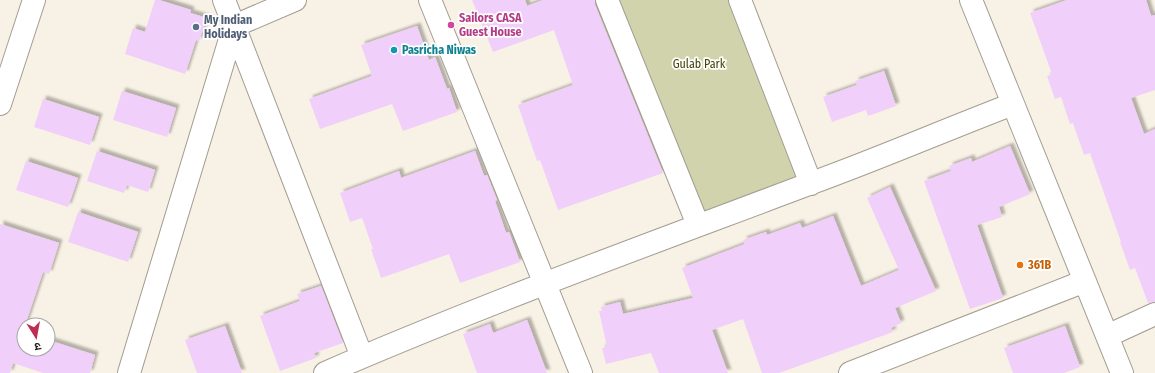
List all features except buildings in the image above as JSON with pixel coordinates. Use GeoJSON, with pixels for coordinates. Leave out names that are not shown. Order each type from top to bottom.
{"type":"FeatureCollection","features":[{"type":"Feature","properties":{"kind":"street"},"geometry":{"type":"LineString","coordinates":[[0,104],[34,0]]}},
{"type":"Feature","properties":{"kind":"street"},"geometry":{"type":"LineString","coordinates":[[224,0],[362,357]]}},
{"type":"Feature","properties":{"kind":"street"},"geometry":{"type":"LineString","coordinates":[[234,26],[295,0]]}},
{"type":"Feature","properties":{"kind":"street"},"geometry":{"type":"LineString","coordinates":[[430,0],[581,373]]}},
{"type":"Feature","properties":{"kind":"street"},"geometry":{"type":"LineString","coordinates":[[607,0],[698,225]]}},
{"type":"Feature","properties":{"kind":"street"},"geometry":{"type":"LineString","coordinates":[[740,0],[811,184]]}},
{"type":"Feature","properties":{"kind":"street"},"geometry":{"type":"LineString","coordinates":[[971,0],[1122,373]]}},
{"type":"Feature","properties":{"kind":"street"},"geometry":{"type":"LineString","coordinates":[[129,373],[234,26]]}},
{"type":"Feature","properties":{"kind":"street"},"geometry":{"type":"LineString","coordinates":[[326,373],[362,357],[546,284],[698,225],[811,184],[1013,104]]}},
{"type":"Feature","properties":{"kind":"street"},"geometry":{"type":"LineString","coordinates":[[854,372],[1084,281]]}},
{"type":"Feature","properties":{"kind":"street"},"geometry":{"type":"LineString","coordinates":[[1107,336],[1155,314]]}},
{"type":"Feature","properties":{"kind":"green space","name":"Gulab Park"},"geometry":{"type":"Polygon","coordinates":[[[607,0],[740,0],[811,184],[698,225],[607,0]]]}},
{"type":"Feature","properties":{"kind":"place","name":"Sailors CASA Guest House"},"geometry":{"type":"Point","coordinates":[451,25]}},
{"type":"Feature","properties":{"kind":"place","name":"My Indian Holidays"},"geometry":{"type":"Point","coordinates":[196,27]}},
{"type":"Feature","properties":{"kind":"place","name":"Pasricha Niwas"},"geometry":{"type":"Point","coordinates":[394,50]}},
{"type":"Feature","properties":{"kind":"place","name":"361B"},"geometry":{"type":"Point","coordinates":[1020,265]}}]}
